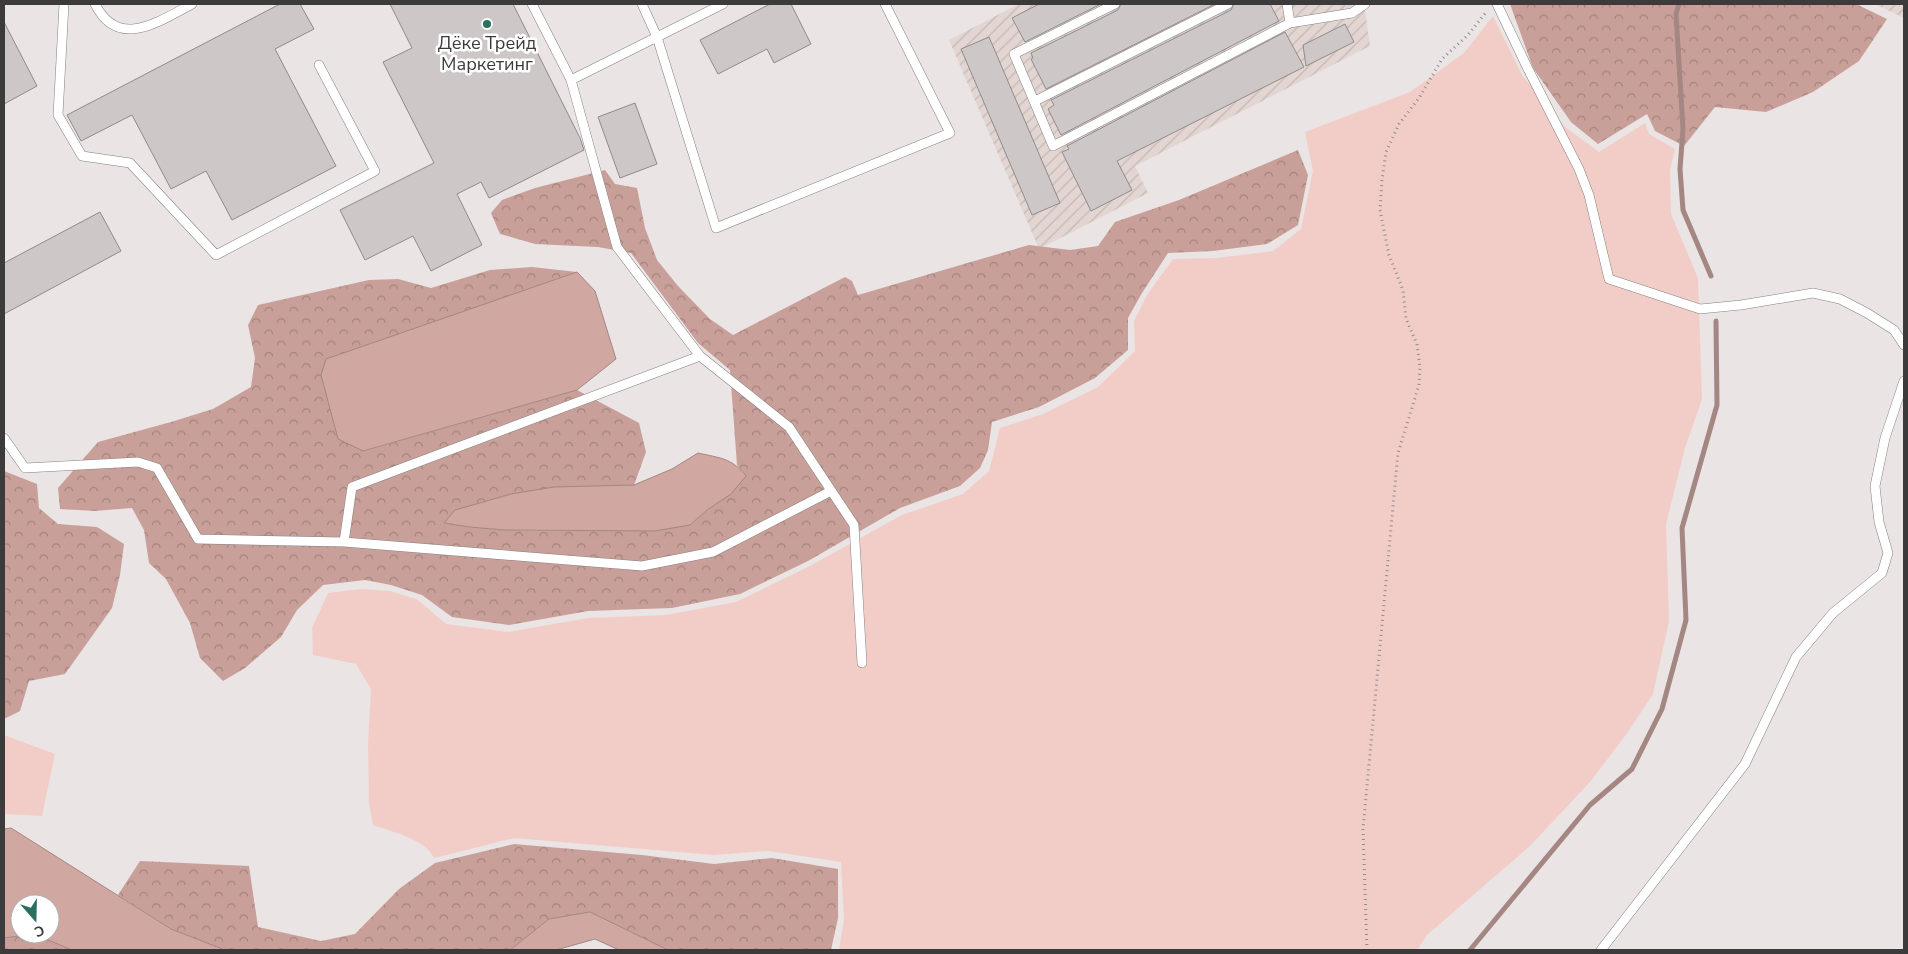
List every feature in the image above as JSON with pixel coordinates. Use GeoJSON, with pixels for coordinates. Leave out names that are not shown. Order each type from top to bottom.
{"type":"FeatureCollection","features":[{"type":"Feature","properties":{"kind":"lane"},"geometry":{"type":"LineString","coordinates":[[64,4],[58,115],[82,156],[130,163],[216,255],[375,171],[319,65]]}},
{"type":"Feature","properties":{"kind":"lane"},"geometry":{"type":"LineString","coordinates":[[95,4],[107,22],[114,27],[127,30],[143,28],[192,4]]}},
{"type":"Feature","properties":{"kind":"lane"},"geometry":{"type":"LineString","coordinates":[[532,4],[571,80],[617,247],[700,356],[789,427],[854,526],[862,664]]}},
{"type":"Feature","properties":{"kind":"lane"},"geometry":{"type":"LineString","coordinates":[[642,4],[657,36],[716,228],[950,133],[885,4]]}},
{"type":"Feature","properties":{"kind":"lane"},"geometry":{"type":"LineString","coordinates":[[571,80],[723,4]]}},
{"type":"Feature","properties":{"kind":"lane"},"geometry":{"type":"LineString","coordinates":[[1115,4],[1014,54],[1053,146],[1290,23],[1352,13],[1365,4]]}},
{"type":"Feature","properties":{"kind":"lane"},"geometry":{"type":"LineString","coordinates":[[1035,101],[1228,4]]}},
{"type":"Feature","properties":{"kind":"lane"},"geometry":{"type":"LineString","coordinates":[[1287,4],[1290,23]]}},
{"type":"Feature","properties":{"kind":"lane"},"geometry":{"type":"LineString","coordinates":[[1497,4],[1579,169],[1589,195],[1609,279],[1700,309],[1741,305],[1813,292],[1840,299],[1867,313],[1894,330],[1904,345]]}},
{"type":"Feature","properties":{"kind":"lane"},"geometry":{"type":"LineString","coordinates":[[344,542],[352,487],[700,356]]}},
{"type":"Feature","properties":{"kind":"lane"},"geometry":{"type":"LineString","coordinates":[[1601,950],[1745,764],[1796,657],[1833,613],[1882,573],[1888,553],[1878,522],[1875,486],[1885,438],[1904,381]]}},
{"type":"Feature","properties":{"kind":"lane"},"geometry":{"type":"LineString","coordinates":[[4,438],[25,468],[138,462],[157,468],[198,539],[344,542],[642,566],[712,552],[831,491]]}},
{"type":"Feature","properties":{"kind":"path"},"geometry":{"type":"LineString","coordinates":[[1367,950],[1363,829],[1398,453],[1419,385],[1420,368],[1417,344],[1406,320],[1403,290],[1387,246],[1380,210],[1382,180],[1386,152],[1399,124],[1420,98],[1442,59],[1468,35],[1488,9]]}},
{"type":"Feature","properties":{"kind":"shaded area"},"geometry":{"type":"Polygon","coordinates":[[[1019,4],[1364,4],[1370,46],[1135,166],[1148,193],[1039,249],[949,40],[1019,4]]]}},
{"type":"Feature","properties":{"kind":"shaded area"},"geometry":{"type":"Polygon","coordinates":[[[1875,4],[1904,4],[1904,18],[1875,4]]]}},
{"type":"Feature","properties":{"kind":"shaded area"},"geometry":{"type":"Polygon","coordinates":[[[1493,16],[1522,75],[1565,127],[1599,152],[1645,123],[1649,134],[1675,149],[1670,170],[1671,214],[1698,278],[1702,399],[1685,448],[1666,524],[1669,621],[1653,694],[1628,732],[1590,782],[1530,846],[1427,935],[1417,950],[839,950],[844,920],[841,862],[769,851],[713,855],[514,838],[434,858],[424,846],[416,841],[373,825],[369,803],[368,743],[371,689],[356,664],[313,655],[312,628],[328,593],[361,589],[391,591],[418,600],[446,624],[508,632],[588,618],[666,615],[736,602],[808,567],[902,515],[963,494],[989,471],[1000,428],[1043,414],[1098,387],[1135,351],[1134,321],[1147,295],[1173,259],[1217,258],[1273,251],[1301,229],[1313,171],[1305,132],[1410,92],[1464,53],[1493,16]]]}},
{"type":"Feature","properties":{"kind":"shaded area"},"geometry":{"type":"Polygon","coordinates":[[[577,272],[595,291],[616,359],[577,390],[363,451],[338,439],[321,375],[326,359],[577,272]]]}},
{"type":"Feature","properties":{"kind":"shaded area"},"geometry":{"type":"Polygon","coordinates":[[[698,453],[730,462],[746,476],[731,494],[707,510],[690,525],[655,531],[504,530],[444,523],[455,510],[511,494],[554,487],[634,485],[672,469],[698,453]]]}},
{"type":"Feature","properties":{"kind":"shaded area"},"geometry":{"type":"Polygon","coordinates":[[[4,735],[55,754],[42,816],[4,814],[4,735]]]}},
{"type":"Feature","properties":{"kind":"shaded area"},"geometry":{"type":"Polygon","coordinates":[[[11,828],[171,929],[225,950],[72,950],[58,944],[60,944],[60,894],[10,894],[10,937],[4,938],[4,829],[11,828]]]}},
{"type":"Feature","properties":{"kind":"shaded area"},"geometry":{"type":"Polygon","coordinates":[[[590,912],[668,950],[619,950],[595,939],[556,950],[510,950],[549,919],[590,912]]]}},
{"type":"Feature","properties":{"kind":"green space"},"geometry":{"type":"Polygon","coordinates":[[[1510,4],[1856,4],[1887,19],[1859,61],[1813,92],[1766,112],[1715,107],[1684,146],[1655,131],[1647,114],[1598,144],[1571,122],[1533,68],[1510,4]]]}},
{"type":"Feature","properties":{"kind":"green space"},"geometry":{"type":"Polygon","coordinates":[[[1298,150],[1308,175],[1298,225],[1267,244],[1213,251],[1168,253],[1128,318],[1128,350],[1095,378],[1039,407],[992,422],[988,450],[980,468],[960,486],[900,508],[808,561],[740,594],[672,608],[588,611],[509,625],[452,617],[422,595],[391,585],[365,580],[323,585],[297,610],[281,637],[245,668],[223,681],[200,658],[190,623],[166,579],[149,563],[144,530],[132,508],[95,511],[60,509],[58,488],[98,442],[213,409],[251,387],[255,358],[248,325],[258,305],[369,280],[398,279],[431,288],[490,270],[532,267],[577,272],[327,360],[364,451],[577,390],[639,423],[646,452],[634,485],[600,487],[445,523],[504,530],[567,531],[690,525],[746,476],[737,465],[730,370],[698,343],[631,253],[598,247],[535,244],[500,234],[491,213],[502,200],[535,188],[605,170],[615,184],[637,188],[645,228],[657,260],[678,286],[710,319],[733,335],[845,277],[852,281],[858,295],[1029,245],[1070,250],[1098,246],[1115,222],[1179,200],[1298,150]]]}},
{"type":"Feature","properties":{"kind":"green space"},"geometry":{"type":"Polygon","coordinates":[[[4,471],[37,484],[39,508],[58,524],[97,527],[124,544],[120,575],[112,608],[65,674],[29,681],[20,711],[4,719],[4,471]]]}},
{"type":"Feature","properties":{"kind":"green space"},"geometry":{"type":"Polygon","coordinates":[[[514,844],[642,855],[714,864],[772,858],[838,869],[838,918],[831,950],[668,950],[590,912],[549,919],[510,950],[225,950],[171,929],[118,895],[140,861],[249,866],[258,927],[321,941],[355,934],[399,889],[435,863],[514,844]]]}},
{"type":"Feature","properties":{"kind":"green space"},"geometry":{"type":"Polygon","coordinates":[[[10,937],[10,944],[58,944],[72,950],[4,950],[4,938],[10,937]]]}},
{"type":"Feature","properties":{"kind":"building"},"geometry":{"type":"Polygon","coordinates":[[[280,4],[300,4],[314,29],[275,49],[336,166],[232,220],[206,171],[171,189],[132,115],[81,141],[67,115],[280,4]]]}},
{"type":"Feature","properties":{"kind":"building"},"geometry":{"type":"Polygon","coordinates":[[[390,4],[513,4],[580,138],[584,150],[489,198],[481,182],[457,194],[482,245],[431,271],[413,236],[365,260],[340,210],[434,163],[383,62],[412,48],[390,4]]]}},
{"type":"Feature","properties":{"kind":"building"},"geometry":{"type":"Polygon","coordinates":[[[770,4],[791,4],[811,44],[774,63],[767,49],[718,74],[700,40],[770,4]]]}},
{"type":"Feature","properties":{"kind":"building"},"geometry":{"type":"Polygon","coordinates":[[[1039,4],[1101,4],[1025,42],[1012,18],[1039,4]]]}},
{"type":"Feature","properties":{"kind":"building"},"geometry":{"type":"Polygon","coordinates":[[[1121,4],[1215,4],[1046,89],[1031,59],[1033,58],[1031,53],[1118,10],[1121,4]]]}},
{"type":"Feature","properties":{"kind":"building"},"geometry":{"type":"Polygon","coordinates":[[[1234,4],[1270,4],[1279,21],[1061,135],[1048,109],[1054,105],[1051,100],[1231,10],[1234,4]]]}},
{"type":"Feature","properties":{"kind":"building"},"geometry":{"type":"Polygon","coordinates":[[[4,22],[37,86],[4,104],[4,22]]]}},
{"type":"Feature","properties":{"kind":"building"},"geometry":{"type":"Polygon","coordinates":[[[1345,24],[1354,42],[1306,66],[1303,45],[1345,24]]]}},
{"type":"Feature","properties":{"kind":"building"},"geometry":{"type":"Polygon","coordinates":[[[1285,32],[1304,67],[1117,161],[1132,190],[1091,211],[1062,152],[1069,149],[1067,146],[1285,32]]]}},
{"type":"Feature","properties":{"kind":"building"},"geometry":{"type":"Polygon","coordinates":[[[989,37],[1060,203],[1032,215],[961,49],[989,37]]]}},
{"type":"Feature","properties":{"kind":"building"},"geometry":{"type":"Polygon","coordinates":[[[635,103],[657,164],[620,178],[598,117],[635,103]]]}},
{"type":"Feature","properties":{"kind":"building"},"geometry":{"type":"Polygon","coordinates":[[[100,212],[121,251],[4,314],[4,263],[100,212]]]}},
{"type":"Feature","properties":{"kind":"waterway"},"geometry":{"type":"LineString","coordinates":[[1679,4],[1676,14],[1683,129],[1680,169],[1683,210],[1711,276]]}},
{"type":"Feature","properties":{"kind":"waterway"},"geometry":{"type":"LineString","coordinates":[[1470,950],[1590,805],[1632,769],[1662,709],[1686,620],[1682,528],[1717,405],[1716,321]]}},
{"type":"Feature","properties":{"kind":"place","name":"Дёке Трейд Маркетинг"},"geometry":{"type":"Point","coordinates":[487,24]}}]}
